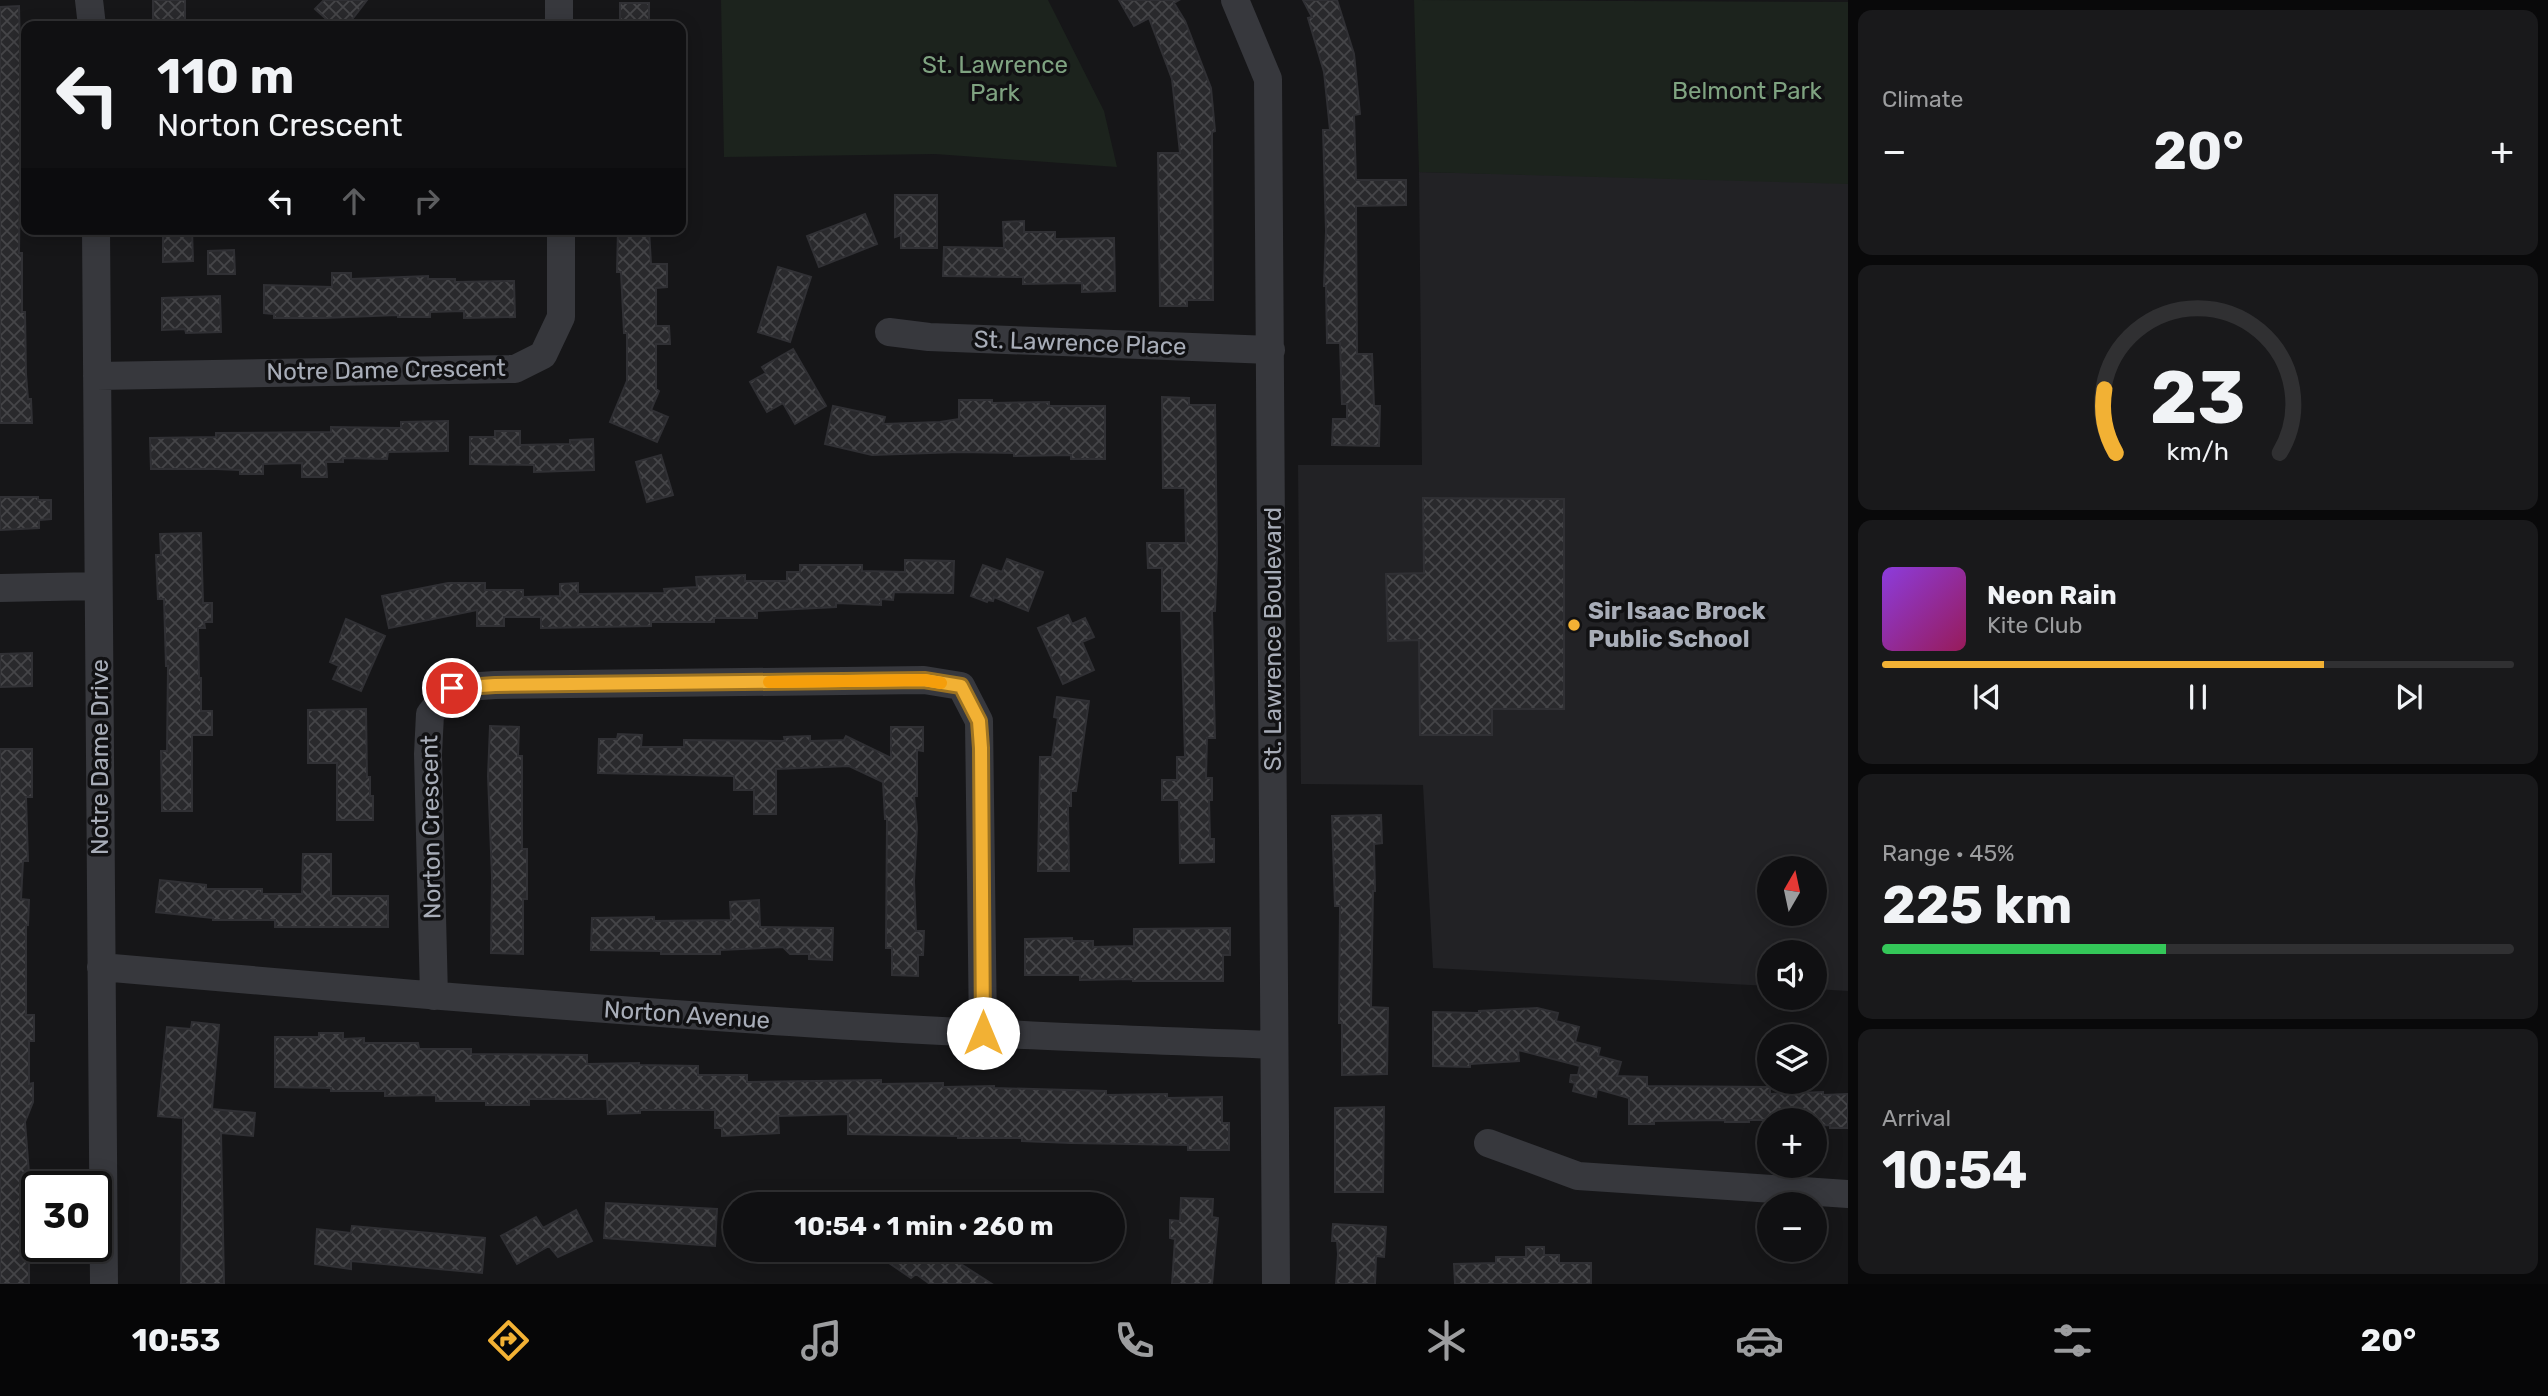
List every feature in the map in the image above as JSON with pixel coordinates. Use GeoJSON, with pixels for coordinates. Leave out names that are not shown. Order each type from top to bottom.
{"type":"FeatureCollection","features":[{"type":"Feature","properties":{"kind":"street"},"geometry":{"type":"LineString","coordinates":[[89,0],[91,21]]}},
{"type":"Feature","properties":{"kind":"street"},"geometry":{"type":"LineString","coordinates":[[559,0],[559,21]]}},
{"type":"Feature","properties":{"kind":"street","name":"St. Lawrence Boulevard"},"geometry":{"type":"LineString","coordinates":[[1235,0],[1268,79],[1276,1284]]}},
{"type":"Feature","properties":{"kind":"street","name":"Notre Dame Drive"},"geometry":{"type":"LineString","coordinates":[[96,235],[104,1284]]}},
{"type":"Feature","properties":{"kind":"street","name":"Notre Dame Crescent"},"geometry":{"type":"LineString","coordinates":[[97,376],[514,369],[543,355],[561,317],[561,235]]}},
{"type":"Feature","properties":{"kind":"street","name":"St. Lawrence Place"},"geometry":{"type":"LineString","coordinates":[[889,332],[929,337],[1271,350]]}},
{"type":"Feature","properties":{"kind":"street"},"geometry":{"type":"LineString","coordinates":[[0,588],[99,586]]}},
{"type":"Feature","properties":{"kind":"street","name":"Norton Crescent"},"geometry":{"type":"LineString","coordinates":[[434,996],[428,754],[430,714],[452,688],[495,685],[924,680],[961,686],[979,721],[983,1033]]}},
{"type":"Feature","properties":{"kind":"street","name":"Norton Avenue"},"geometry":{"type":"LineString","coordinates":[[101,967],[434,996],[792,1022],[1274,1045]]}},
{"type":"Feature","properties":{"kind":"street"},"geometry":{"type":"LineString","coordinates":[[1488,1143],[1578,1176],[1848,1194]]}},
{"type":"Feature","properties":{"kind":"shaded area","name":"Sir Isaac Brock Public School"},"geometry":{"type":"Polygon","coordinates":[[[1419,172],[1848,181],[1848,991],[1827,990],[1827,940],[1757,940],[1757,985],[1433,968],[1423,785],[1301,784],[1298,465],[1422,465],[1419,172]]]}},
{"type":"Feature","properties":{"kind":"green space","name":"St. Lawrence Park"},"geometry":{"type":"Polygon","coordinates":[[[721,0],[1048,0],[1104,111],[1117,167],[935,154],[724,157],[721,0]]]}},
{"type":"Feature","properties":{"kind":"green space","name":"Belmont Park"},"geometry":{"type":"Polygon","coordinates":[[[1414,0],[1848,2],[1848,184],[1419,172],[1414,0]]]}},
{"type":"Feature","properties":{"kind":"building"},"geometry":{"type":"Polygon","coordinates":[[[153,0],[185,0],[185,21],[153,21],[153,0]]]}},
{"type":"Feature","properties":{"kind":"building"},"geometry":{"type":"Polygon","coordinates":[[[324,0],[367,0],[351,21],[328,21],[315,9],[324,0]]]}},
{"type":"Feature","properties":{"kind":"building"},"geometry":{"type":"Polygon","coordinates":[[[1119,0],[1179,0],[1174,3],[1185,21],[1211,88],[1215,131],[1212,132],[1213,300],[1187,300],[1187,306],[1160,306],[1158,153],[1180,153],[1172,79],[1149,18],[1134,26],[1119,0]]]}},
{"type":"Feature","properties":{"kind":"building"},"geometry":{"type":"Polygon","coordinates":[[[1303,0],[1337,0],[1354,54],[1360,114],[1354,115],[1356,180],[1406,180],[1406,205],[1356,206],[1357,354],[1372,354],[1374,406],[1380,406],[1379,446],[1332,445],[1333,419],[1347,419],[1347,404],[1342,404],[1340,343],[1327,343],[1323,130],[1330,130],[1324,72],[1308,18],[1312,17],[1303,0]]]}},
{"type":"Feature","properties":{"kind":"building"},"geometry":{"type":"Polygon","coordinates":[[[620,3],[649,3],[649,21],[620,21],[620,3]]]}},
{"type":"Feature","properties":{"kind":"building"},"geometry":{"type":"Polygon","coordinates":[[[19,6],[19,253],[22,253],[22,312],[25,312],[26,374],[32,423],[0,423],[0,7],[19,6]]]}},
{"type":"Feature","properties":{"kind":"building"},"geometry":{"type":"Polygon","coordinates":[[[895,195],[937,195],[937,248],[901,248],[901,235],[895,237],[895,195]]]}},
{"type":"Feature","properties":{"kind":"building"},"geometry":{"type":"Polygon","coordinates":[[[865,214],[877,244],[819,267],[807,236],[865,214]]]}},
{"type":"Feature","properties":{"kind":"building"},"geometry":{"type":"Polygon","coordinates":[[[1024,221],[1024,232],[1055,232],[1055,239],[1114,238],[1115,291],[1082,292],[1082,283],[1023,284],[1023,277],[943,276],[944,247],[1004,248],[1003,222],[1024,221]]]}},
{"type":"Feature","properties":{"kind":"building"},"geometry":{"type":"Polygon","coordinates":[[[163,235],[192,235],[193,261],[163,262],[163,235]]]}},
{"type":"Feature","properties":{"kind":"building"},"geometry":{"type":"Polygon","coordinates":[[[618,235],[649,235],[651,264],[667,264],[667,287],[656,288],[656,326],[669,326],[670,344],[656,344],[656,389],[659,391],[651,410],[668,417],[657,442],[610,422],[627,381],[627,333],[624,333],[621,272],[617,272],[618,235]]]}},
{"type":"Feature","properties":{"kind":"building"},"geometry":{"type":"Polygon","coordinates":[[[234,250],[235,274],[208,274],[208,251],[234,250]]]}},
{"type":"Feature","properties":{"kind":"building"},"geometry":{"type":"Polygon","coordinates":[[[778,267],[811,277],[790,342],[758,332],[778,267]]]}},
{"type":"Feature","properties":{"kind":"building"},"geometry":{"type":"Polygon","coordinates":[[[332,273],[351,273],[351,279],[428,276],[428,279],[455,279],[455,282],[514,281],[515,317],[464,318],[464,311],[430,312],[430,317],[398,315],[274,318],[274,314],[264,313],[264,285],[332,287],[332,273]]]}},
{"type":"Feature","properties":{"kind":"building"},"geometry":{"type":"Polygon","coordinates":[[[220,296],[221,332],[186,333],[185,329],[162,330],[162,298],[220,296]]]}},
{"type":"Feature","properties":{"kind":"building"},"geometry":{"type":"Polygon","coordinates":[[[793,349],[826,406],[795,424],[783,403],[767,412],[750,382],[766,373],[762,367],[793,349]]]}},
{"type":"Feature","properties":{"kind":"building"},"geometry":{"type":"Polygon","coordinates":[[[1162,397],[1189,398],[1189,405],[1215,405],[1217,556],[1215,611],[1212,611],[1215,738],[1207,738],[1206,778],[1212,778],[1212,800],[1209,800],[1210,839],[1214,839],[1214,862],[1180,863],[1179,800],[1162,800],[1162,780],[1177,780],[1177,757],[1185,757],[1181,611],[1162,611],[1162,568],[1148,568],[1147,543],[1186,543],[1185,488],[1163,488],[1162,397]]]}},
{"type":"Feature","properties":{"kind":"building"},"geometry":{"type":"Polygon","coordinates":[[[959,400],[992,400],[992,403],[1049,402],[1049,406],[1105,406],[1105,459],[1071,459],[1071,455],[1014,456],[1014,453],[959,452],[872,455],[825,444],[833,406],[885,417],[883,424],[940,422],[959,419],[959,400]]]}},
{"type":"Feature","properties":{"kind":"building"},"geometry":{"type":"Polygon","coordinates":[[[448,421],[448,451],[388,452],[387,459],[343,458],[343,462],[326,462],[327,477],[302,477],[302,463],[263,464],[263,474],[240,474],[240,470],[151,469],[150,438],[216,437],[216,433],[331,432],[331,427],[401,428],[401,422],[448,421]]]}},
{"type":"Feature","properties":{"kind":"building"},"geometry":{"type":"Polygon","coordinates":[[[495,431],[520,431],[520,445],[570,444],[570,440],[593,439],[594,470],[534,472],[534,465],[470,464],[470,437],[495,437],[495,431]]]}},
{"type":"Feature","properties":{"kind":"building"},"geometry":{"type":"Polygon","coordinates":[[[661,455],[673,495],[647,502],[636,462],[661,455]]]}},
{"type":"Feature","properties":{"kind":"building"},"geometry":{"type":"Polygon","coordinates":[[[0,497],[38,497],[38,500],[51,500],[51,519],[39,520],[39,528],[0,530],[0,497]]]}},
{"type":"Feature","properties":{"kind":"building"},"geometry":{"type":"Polygon","coordinates":[[[1423,498],[1564,499],[1564,709],[1492,709],[1492,735],[1420,735],[1419,640],[1388,641],[1386,574],[1424,573],[1423,498]]]}},
{"type":"Feature","properties":{"kind":"building"},"geometry":{"type":"Polygon","coordinates":[[[201,533],[203,603],[212,603],[212,622],[204,622],[205,628],[198,628],[199,678],[201,711],[212,711],[212,735],[192,735],[192,811],[162,811],[161,751],[167,751],[168,666],[164,599],[158,599],[156,555],[161,555],[160,534],[201,533]]]}},
{"type":"Feature","properties":{"kind":"building"},"geometry":{"type":"Polygon","coordinates":[[[1007,559],[1043,572],[1028,611],[994,597],[993,601],[987,602],[971,596],[983,565],[1002,572],[1007,559]]]}},
{"type":"Feature","properties":{"kind":"building"},"geometry":{"type":"Polygon","coordinates":[[[905,560],[954,561],[953,593],[894,592],[893,600],[881,599],[881,605],[836,603],[836,607],[757,611],[757,618],[714,618],[714,622],[651,622],[651,626],[541,628],[541,617],[504,617],[504,626],[477,626],[477,610],[389,628],[382,596],[448,583],[485,583],[485,590],[523,590],[523,597],[560,596],[560,584],[578,583],[578,594],[665,593],[664,589],[697,587],[696,577],[745,575],[745,581],[787,581],[787,572],[800,572],[800,565],[862,565],[862,571],[905,572],[905,560]]]}},
{"type":"Feature","properties":{"kind":"building"},"geometry":{"type":"Polygon","coordinates":[[[1068,615],[1072,624],[1085,618],[1094,637],[1082,642],[1094,670],[1063,684],[1038,628],[1068,615]]]}},
{"type":"Feature","properties":{"kind":"building"},"geometry":{"type":"Polygon","coordinates":[[[346,619],[385,636],[361,691],[333,679],[339,666],[330,662],[346,619]]]}},
{"type":"Feature","properties":{"kind":"building"},"geometry":{"type":"Polygon","coordinates":[[[32,653],[32,686],[0,687],[0,654],[32,653]]]}},
{"type":"Feature","properties":{"kind":"building"},"geometry":{"type":"Polygon","coordinates":[[[1057,697],[1089,701],[1076,791],[1071,791],[1071,806],[1068,806],[1069,871],[1038,871],[1040,757],[1052,757],[1058,718],[1054,717],[1057,697]]]}},
{"type":"Feature","properties":{"kind":"building"},"geometry":{"type":"Polygon","coordinates":[[[366,709],[367,777],[370,777],[370,796],[373,796],[373,820],[337,820],[337,763],[308,763],[308,710],[366,709]]]}},
{"type":"Feature","properties":{"kind":"building"},"geometry":{"type":"Polygon","coordinates":[[[490,726],[519,727],[518,756],[522,756],[522,849],[527,849],[523,954],[491,953],[492,877],[488,776],[490,726]]]}},
{"type":"Feature","properties":{"kind":"building"},"geometry":{"type":"Polygon","coordinates":[[[891,727],[923,727],[923,751],[917,750],[917,796],[914,796],[917,828],[914,881],[916,931],[924,931],[923,955],[918,955],[918,976],[892,975],[892,948],[886,948],[887,819],[883,782],[849,766],[776,769],[776,814],[754,814],[754,790],[734,790],[734,776],[598,773],[599,739],[617,739],[618,734],[642,735],[641,747],[684,747],[684,740],[785,741],[784,737],[810,736],[810,741],[844,740],[846,736],[891,758],[891,727]]]}},
{"type":"Feature","properties":{"kind":"building"},"geometry":{"type":"Polygon","coordinates":[[[0,749],[32,749],[32,797],[26,797],[28,861],[23,861],[21,899],[29,900],[26,925],[26,1015],[34,1015],[34,1041],[29,1041],[29,1084],[33,1083],[33,1102],[25,1122],[29,1171],[21,1171],[21,1262],[29,1262],[29,1284],[0,1284],[0,749]]]}},
{"type":"Feature","properties":{"kind":"building"},"geometry":{"type":"Polygon","coordinates":[[[1381,815],[1382,843],[1374,844],[1371,1007],[1388,1008],[1387,1074],[1342,1075],[1342,1023],[1339,1023],[1340,906],[1335,906],[1332,816],[1381,815]]]}},
{"type":"Feature","properties":{"kind":"building"},"geometry":{"type":"Polygon","coordinates":[[[303,854],[331,854],[331,896],[388,896],[388,927],[275,927],[275,920],[213,920],[156,912],[160,880],[206,885],[206,889],[262,889],[262,894],[302,894],[303,854]]]}},
{"type":"Feature","properties":{"kind":"building"},"geometry":{"type":"Polygon","coordinates":[[[759,900],[760,927],[833,928],[832,960],[809,959],[809,954],[790,954],[783,947],[720,950],[720,954],[591,950],[592,918],[654,917],[654,921],[731,920],[730,902],[759,900]]]}},
{"type":"Feature","properties":{"kind":"building"},"geometry":{"type":"Polygon","coordinates":[[[1230,928],[1230,955],[1223,955],[1223,981],[1080,980],[1080,975],[1025,975],[1025,939],[1072,938],[1072,941],[1093,941],[1093,947],[1134,946],[1134,929],[1230,928]]]}},
{"type":"Feature","properties":{"kind":"building"},"geometry":{"type":"Polygon","coordinates":[[[1537,1008],[1558,1013],[1556,1021],[1579,1027],[1575,1042],[1600,1048],[1598,1056],[1621,1062],[1617,1076],[1647,1077],[1647,1086],[1757,1087],[1757,1094],[1848,1094],[1848,1128],[1830,1128],[1830,1125],[1827,1125],[1827,1108],[1757,1108],[1757,1120],[1749,1122],[1654,1121],[1654,1124],[1629,1124],[1629,1098],[1597,1089],[1596,1097],[1573,1091],[1575,1083],[1570,1082],[1571,1075],[1578,1075],[1580,1066],[1518,1050],[1519,1061],[1470,1064],[1470,1067],[1433,1066],[1433,1012],[1537,1008]]]}},
{"type":"Feature","properties":{"kind":"building"},"geometry":{"type":"Polygon","coordinates":[[[192,1022],[219,1025],[212,1109],[255,1113],[253,1136],[221,1133],[224,1284],[181,1284],[183,1118],[158,1116],[167,1027],[191,1029],[192,1022]]]}},
{"type":"Feature","properties":{"kind":"building"},"geometry":{"type":"Polygon","coordinates":[[[319,1033],[343,1033],[343,1039],[364,1038],[364,1043],[418,1043],[419,1049],[471,1049],[471,1054],[587,1055],[587,1064],[698,1066],[698,1075],[747,1075],[747,1082],[881,1080],[881,1084],[943,1083],[943,1087],[994,1086],[1106,1091],[1106,1095],[1167,1094],[1167,1098],[1222,1097],[1222,1123],[1229,1123],[1229,1150],[1188,1150],[1188,1145],[1022,1141],[1022,1138],[848,1134],[848,1114],[778,1116],[779,1133],[722,1136],[722,1128],[715,1128],[715,1110],[640,1110],[640,1113],[608,1114],[607,1099],[529,1099],[529,1105],[486,1105],[486,1101],[436,1101],[436,1095],[385,1096],[385,1091],[275,1087],[275,1037],[319,1037],[319,1033]]]}},
{"type":"Feature","properties":{"kind":"building"},"geometry":{"type":"Polygon","coordinates":[[[1384,1107],[1383,1192],[1335,1192],[1335,1108],[1384,1107]]]}},
{"type":"Feature","properties":{"kind":"building"},"geometry":{"type":"Polygon","coordinates":[[[1181,1198],[1213,1199],[1212,1217],[1218,1218],[1212,1284],[1172,1284],[1175,1239],[1170,1238],[1170,1220],[1180,1221],[1181,1198]]]}},
{"type":"Feature","properties":{"kind":"building"},"geometry":{"type":"Polygon","coordinates":[[[606,1203],[717,1209],[715,1246],[604,1238],[606,1203]]]}},
{"type":"Feature","properties":{"kind":"building"},"geometry":{"type":"Polygon","coordinates":[[[576,1210],[592,1241],[558,1257],[549,1246],[517,1264],[501,1236],[536,1217],[543,1228],[576,1210]]]}},
{"type":"Feature","properties":{"kind":"building"},"geometry":{"type":"Polygon","coordinates":[[[1333,1224],[1386,1227],[1384,1257],[1376,1256],[1375,1284],[1336,1284],[1338,1254],[1337,1241],[1332,1241],[1333,1224]]]}},
{"type":"Feature","properties":{"kind":"building"},"geometry":{"type":"Polygon","coordinates":[[[352,1226],[485,1238],[482,1273],[351,1261],[351,1269],[315,1264],[317,1229],[351,1233],[352,1226]]]}},
{"type":"Feature","properties":{"kind":"building"},"geometry":{"type":"Polygon","coordinates":[[[1526,1247],[1544,1247],[1544,1255],[1559,1255],[1559,1263],[1591,1263],[1591,1284],[1455,1284],[1454,1264],[1496,1263],[1496,1257],[1526,1257],[1526,1247]]]}},
{"type":"Feature","properties":{"kind":"building"},"geometry":{"type":"Polygon","coordinates":[[[888,1262],[958,1262],[992,1284],[930,1284],[916,1274],[911,1278],[888,1262]]]}},
{"type":"Feature","properties":{"kind":"slow traffic"},"geometry":{"type":"LineString","coordinates":[[769,682],[924,680],[941,683]]}},
{"type":"Feature","properties":{"kind":"place","name":"Sir Isaac Brock Public School"},"geometry":{"type":"Point","coordinates":[1574,625]}},
{"type":"Feature","properties":{"kind":"route"},"geometry":{"type":"LineString","coordinates":[[452,688],[495,685],[924,680],[961,686],[979,721],[981,748],[983,1033]]}}]}
